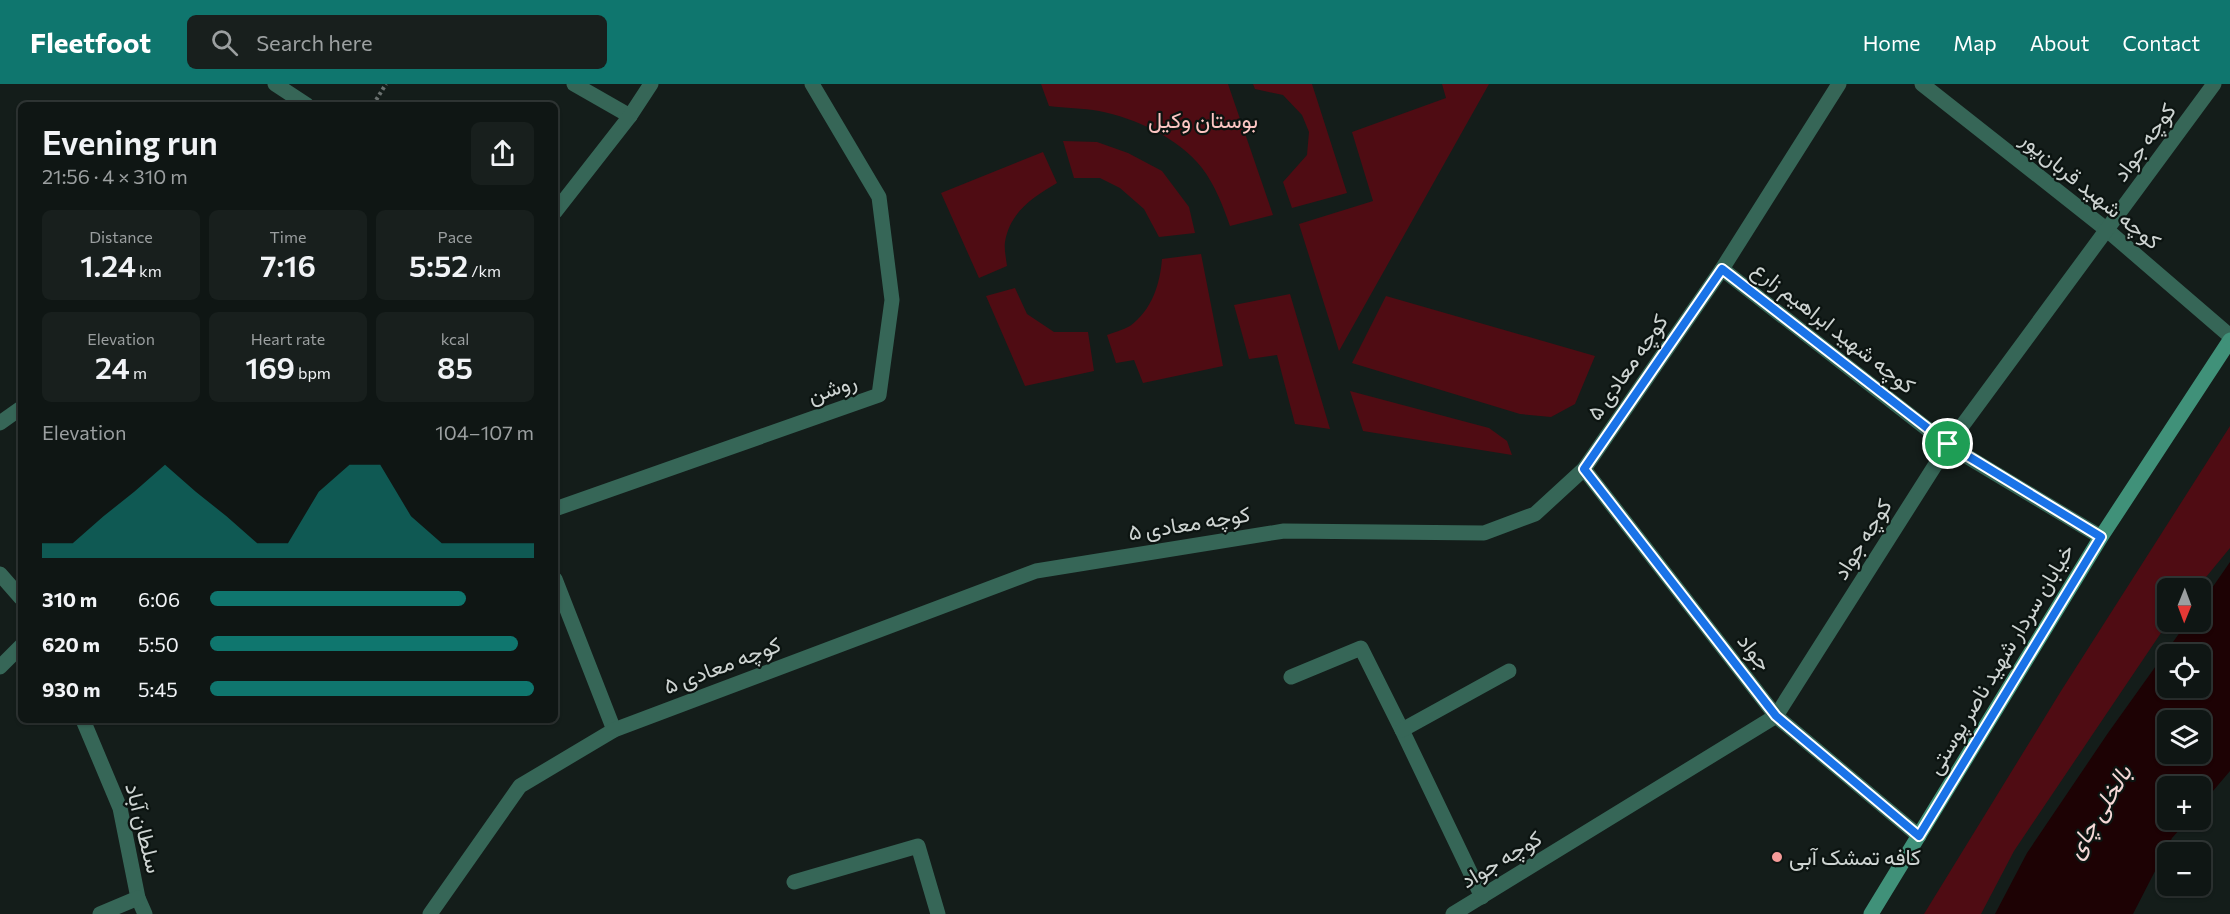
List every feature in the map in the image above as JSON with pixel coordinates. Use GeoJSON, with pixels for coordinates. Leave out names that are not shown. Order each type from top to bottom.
{"type":"FeatureCollection","features":[{"type":"Feature","properties":{"kind":"main road","name":"خیابان سردار شهید ناصر پوستی"},"geometry":{"type":"LineString","coordinates":[[1871,914],[2101,537],[2230,338]]}},
{"type":"Feature","properties":{"kind":"street"},"geometry":{"type":"LineString","coordinates":[[275,84],[302,102]]}},
{"type":"Feature","properties":{"kind":"street"},"geometry":{"type":"LineString","coordinates":[[574,84],[630,116]]}},
{"type":"Feature","properties":{"kind":"street"},"geometry":{"type":"LineString","coordinates":[[558,208],[630,116],[651,84]]}},
{"type":"Feature","properties":{"kind":"street","name":"روشن"},"geometry":{"type":"LineString","coordinates":[[558,508],[879,395],[892,300],[879,197],[812,84]]}},
{"type":"Feature","properties":{"kind":"street","name":"کوچه معادی ۵"},"geometry":{"type":"LineString","coordinates":[[429,914],[520,786],[614,730],[1036,571],[1284,531],[1484,533],[1535,514],[1584,469],[1722,269],[1839,84]]}},
{"type":"Feature","properties":{"kind":"street","name":"کوچه شهید قربان‌پور"},"geometry":{"type":"LineString","coordinates":[[1922,84],[2107,230],[2230,338]]}},
{"type":"Feature","properties":{"kind":"street","name":"کوچه جواد"},"geometry":{"type":"LineString","coordinates":[[1453,914],[1776,716],[1948,444],[2214,84]]}},
{"type":"Feature","properties":{"kind":"street","name":"کوچه شهید ابراهیم زارع"},"geometry":{"type":"LineString","coordinates":[[1722,269],[1948,444],[2101,537]]}},
{"type":"Feature","properties":{"kind":"street"},"geometry":{"type":"LineString","coordinates":[[0,423],[18,410]]}},
{"type":"Feature","properties":{"kind":"street","name":"جواد"},"geometry":{"type":"LineString","coordinates":[[1584,469],[1776,716],[1919,836]]}},
{"type":"Feature","properties":{"kind":"street"},"geometry":{"type":"LineString","coordinates":[[0,574],[18,595]]}},
{"type":"Feature","properties":{"kind":"street"},"geometry":{"type":"LineString","coordinates":[[558,587],[614,730]]}},
{"type":"Feature","properties":{"kind":"street"},"geometry":{"type":"LineString","coordinates":[[1291,677],[1361,648],[1482,897]]}},
{"type":"Feature","properties":{"kind":"street"},"geometry":{"type":"LineString","coordinates":[[0,667],[18,649]]}},
{"type":"Feature","properties":{"kind":"street"},"geometry":{"type":"LineString","coordinates":[[1402,730],[1509,671]]}},
{"type":"Feature","properties":{"kind":"street","name":"سلطان آباد"},"geometry":{"type":"LineString","coordinates":[[84,723],[120,808],[138,898],[145,914]]}},
{"type":"Feature","properties":{"kind":"street"},"geometry":{"type":"LineString","coordinates":[[794,882],[918,846],[938,914]]}},
{"type":"Feature","properties":{"kind":"street"},"geometry":{"type":"LineString","coordinates":[[100,914],[138,898]]}},
{"type":"Feature","properties":{"kind":"path"},"geometry":{"type":"LineString","coordinates":[[375,102],[386,84]]}},
{"type":"Feature","properties":{"kind":"green space","name":"بوستان وکیل"},"geometry":{"type":"Polygon","coordinates":[[[1041,84],[1228,84],[1273,215],[1230,226],[1207,175],[1181,147],[1141,124],[1113,114],[1049,106],[1041,84]]]}},
{"type":"Feature","properties":{"kind":"green space"},"geometry":{"type":"Polygon","coordinates":[[[1253,84],[1312,84],[1347,193],[1292,208],[1283,182],[1307,155],[1309,132],[1302,115],[1283,95],[1255,89],[1253,84]]]}},
{"type":"Feature","properties":{"kind":"green space"},"geometry":{"type":"Polygon","coordinates":[[[1442,84],[1489,84],[1339,351],[1299,224],[1373,201],[1352,132],[1446,98],[1442,84]]]}},
{"type":"Feature","properties":{"kind":"green space"},"geometry":{"type":"Polygon","coordinates":[[[1063,141],[1097,142],[1128,153],[1162,171],[1189,207],[1195,233],[1159,237],[1144,209],[1120,188],[1100,178],[1074,178],[1063,141]]]}},
{"type":"Feature","properties":{"kind":"green space"},"geometry":{"type":"Polygon","coordinates":[[[1043,152],[1057,183],[1024,206],[1012,222],[1005,242],[1007,266],[979,278],[941,193],[1043,152]]]}},
{"type":"Feature","properties":{"kind":"green space"},"geometry":{"type":"Polygon","coordinates":[[[1201,254],[1223,366],[1143,383],[1134,360],[1116,363],[1107,335],[1130,326],[1144,312],[1154,296],[1162,259],[1201,254]]]}},
{"type":"Feature","properties":{"kind":"green space"},"geometry":{"type":"Polygon","coordinates":[[[1015,288],[1027,314],[1054,332],[1088,332],[1094,371],[1025,386],[986,296],[1015,288]]]}},
{"type":"Feature","properties":{"kind":"green space"},"geometry":{"type":"Polygon","coordinates":[[[1290,294],[1330,429],[1295,424],[1277,355],[1249,359],[1234,305],[1290,294]]]}},
{"type":"Feature","properties":{"kind":"green space"},"geometry":{"type":"Polygon","coordinates":[[[1386,296],[1595,356],[1575,404],[1551,417],[1520,414],[1352,363],[1386,296]]]}},
{"type":"Feature","properties":{"kind":"green space"},"geometry":{"type":"Polygon","coordinates":[[[1350,391],[1489,428],[1507,441],[1512,455],[1363,431],[1350,391]]]}},
{"type":"Feature","properties":{"kind":"green space"},"geometry":{"type":"Polygon","coordinates":[[[2230,426],[2230,548],[2205,578],[2157,578],[2157,632],[2162,632],[2014,851],[1981,914],[1924,914],[2061,691],[2230,426]]]}},
{"type":"Feature","properties":{"kind":"water","name":"بالخلی چای"},"geometry":{"type":"Polygon","coordinates":[[[2230,562],[2230,771],[2211,793],[2211,776],[2157,776],[2157,830],[2179,830],[2170,842],[2157,842],[2157,867],[2133,914],[1995,914],[2027,853],[2157,664],[2157,698],[2211,698],[2211,644],[2172,644],[2180,632],[2211,632],[2211,590],[2230,562]]]}},
{"type":"Feature","properties":{"kind":"place","name":"کافه تمشک آبی"},"geometry":{"type":"Point","coordinates":[1777,857]}},
{"type":"Feature","properties":{"kind":"route"},"geometry":{"type":"LineString","coordinates":[[1722,269],[1948,444],[2101,537],[1919,836],[1776,716],[1584,469],[1722,269]]}}]}
